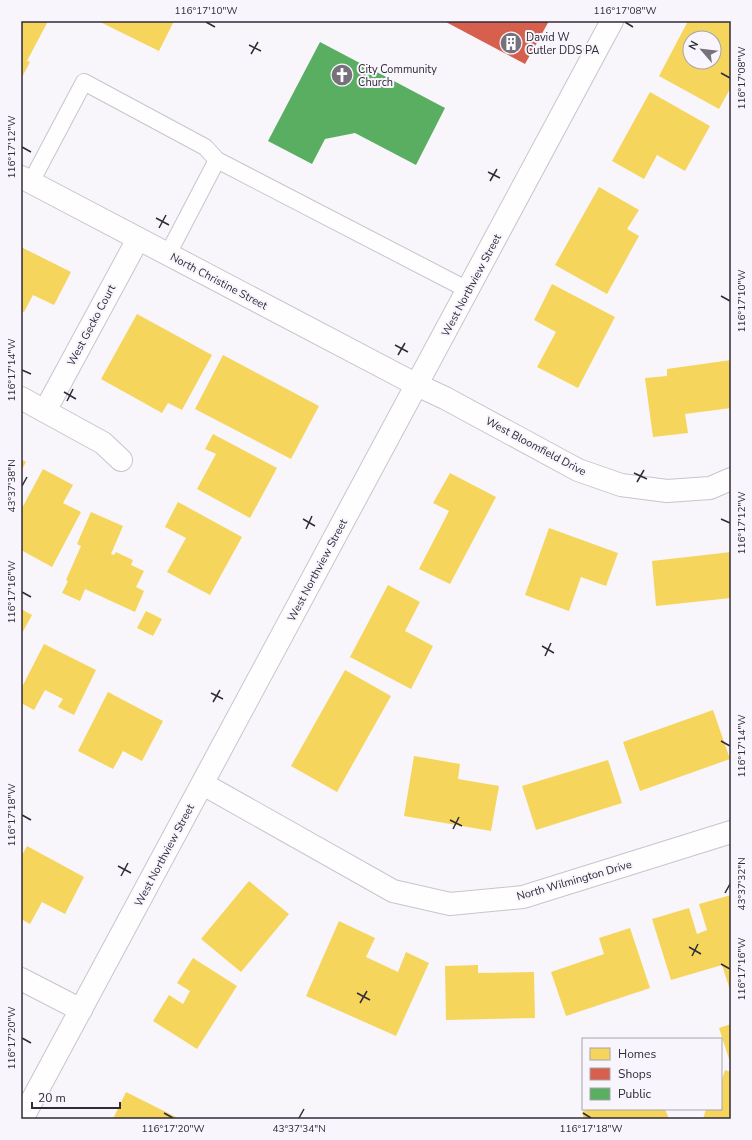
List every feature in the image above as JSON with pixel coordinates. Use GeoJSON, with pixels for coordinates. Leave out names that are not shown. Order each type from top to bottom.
{"type":"FeatureCollection","features":[{"type":"Feature","properties":{"kind":"street","name":"West Northview Street"},"geometry":{"type":"LineString","coordinates":[[22,1119],[612,21]]}},
{"type":"Feature","properties":{"kind":"street","name":"North Christine Street"},"geometry":{"type":"LineString","coordinates":[[26,179],[416,385]]}},
{"type":"Feature","properties":{"kind":"street","name":"West Gecko Court"},"geometry":{"type":"LineString","coordinates":[[45,411],[138,238]]}},
{"type":"Feature","properties":{"kind":"street","name":"West Bloomfield Drive"},"geometry":{"type":"LineString","coordinates":[[416,385],[445,398],[578,470],[620,485],[674,491],[710,488],[731,479]]}},
{"type":"Feature","properties":{"kind":"street"},"geometry":{"type":"LineString","coordinates":[[21,398],[103,443],[121,460]]}},
{"type":"Feature","properties":{"kind":"street","name":"North Wilmington Drive"},"geometry":{"type":"LineString","coordinates":[[203,784],[393,891],[450,904],[523,897],[731,832]]}},
{"type":"Feature","properties":{"kind":"street"},"geometry":{"type":"LineString","coordinates":[[21,979],[81,1010]]}},
{"type":"Feature","properties":{"kind":"lane"},"geometry":{"type":"LineString","coordinates":[[26,179],[84,82],[204,147],[217,160],[468,290]]}},
{"type":"Feature","properties":{"kind":"lane"},"geometry":{"type":"LineString","coordinates":[[168,254],[217,160]]}},
{"type":"Feature","properties":{"kind":"building: Homes"},"geometry":{"type":"Polygon","coordinates":[[[21,21],[48,21],[27,61],[30,62],[21,79],[21,21]]]}},
{"type":"Feature","properties":{"kind":"building: Homes"},"geometry":{"type":"Polygon","coordinates":[[[98,21],[174,21],[159,51],[98,21]]]}},
{"type":"Feature","properties":{"kind":"building: Homes"},"geometry":{"type":"Polygon","coordinates":[[[688,21],[725,21],[731,24],[731,87],[719,109],[659,76],[682,32],[682,70],[722,70],[722,30],[683,30],[688,21]]]}},
{"type":"Feature","properties":{"kind":"building: Homes"},"geometry":{"type":"Polygon","coordinates":[[[650,92],[710,126],[685,171],[657,155],[644,179],[612,161],[650,92]]]}},
{"type":"Feature","properties":{"kind":"building: Homes"},"geometry":{"type":"Polygon","coordinates":[[[599,187],[639,210],[627,229],[639,236],[607,294],[555,265],[599,187]]]}},
{"type":"Feature","properties":{"kind":"building: Homes"},"geometry":{"type":"Polygon","coordinates":[[[21,247],[71,272],[54,305],[33,295],[24,312],[21,311],[21,247]]]}},
{"type":"Feature","properties":{"kind":"building: Homes"},"geometry":{"type":"Polygon","coordinates":[[[552,284],[615,317],[578,388],[537,367],[556,332],[534,320],[552,284]]]}},
{"type":"Feature","properties":{"kind":"building: Homes"},"geometry":{"type":"Polygon","coordinates":[[[137,314],[212,355],[182,410],[168,403],[162,413],[101,379],[137,314]]]}},
{"type":"Feature","properties":{"kind":"building: Homes"},"geometry":{"type":"Polygon","coordinates":[[[223,355],[319,406],[291,459],[195,409],[223,355]]]}},
{"type":"Feature","properties":{"kind":"building: Homes"},"geometry":{"type":"Polygon","coordinates":[[[731,360],[731,408],[685,414],[688,433],[653,437],[645,378],[667,376],[667,369],[731,360]]]}},
{"type":"Feature","properties":{"kind":"building: Homes"},"geometry":{"type":"Polygon","coordinates":[[[213,434],[277,468],[250,518],[197,489],[216,454],[205,449],[213,434]]]}},
{"type":"Feature","properties":{"kind":"building: Homes"},"geometry":{"type":"Polygon","coordinates":[[[21,459],[26,462],[21,471],[21,459]]]}},
{"type":"Feature","properties":{"kind":"building: Homes"},"geometry":{"type":"Polygon","coordinates":[[[43,469],[73,485],[63,503],[81,512],[52,567],[21,550],[21,510],[43,469]]]}},
{"type":"Feature","properties":{"kind":"building: Homes"},"geometry":{"type":"Polygon","coordinates":[[[450,473],[496,497],[450,584],[419,569],[449,511],[433,503],[450,473]]]}},
{"type":"Feature","properties":{"kind":"building: Homes"},"geometry":{"type":"Polygon","coordinates":[[[178,502],[242,537],[210,595],[167,572],[186,538],[165,527],[178,502]]]}},
{"type":"Feature","properties":{"kind":"building: Homes"},"geometry":{"type":"Polygon","coordinates":[[[91,512],[123,526],[111,554],[114,555],[116,552],[133,560],[131,565],[144,571],[136,587],[144,591],[135,612],[85,589],[80,601],[62,593],[81,546],[77,544],[91,512]]]}},
{"type":"Feature","properties":{"kind":"building: Homes"},"geometry":{"type":"Polygon","coordinates":[[[549,528],[618,553],[606,586],[581,577],[569,611],[525,595],[549,528]]]}},
{"type":"Feature","properties":{"kind":"building: Homes"},"geometry":{"type":"Polygon","coordinates":[[[731,552],[731,598],[656,606],[652,561],[731,552]]]}},
{"type":"Feature","properties":{"kind":"building: Homes"},"geometry":{"type":"Polygon","coordinates":[[[388,585],[420,602],[405,631],[433,646],[411,689],[350,657],[388,585]]]}},
{"type":"Feature","properties":{"kind":"building: Homes"},"geometry":{"type":"Polygon","coordinates":[[[21,609],[32,615],[21,635],[21,609]]]}},
{"type":"Feature","properties":{"kind":"building: Homes"},"geometry":{"type":"Polygon","coordinates":[[[146,611],[162,619],[153,636],[137,628],[146,611]]]}},
{"type":"Feature","properties":{"kind":"building: Homes"},"geometry":{"type":"Polygon","coordinates":[[[44,644],[96,670],[74,715],[58,707],[63,699],[45,690],[34,710],[21,703],[21,689],[44,644]]]}},
{"type":"Feature","properties":{"kind":"building: Homes"},"geometry":{"type":"Polygon","coordinates":[[[345,670],[391,696],[337,792],[291,766],[345,670]]]}},
{"type":"Feature","properties":{"kind":"building: Homes"},"geometry":{"type":"Polygon","coordinates":[[[108,692],[163,721],[142,761],[123,751],[113,769],[78,751],[108,692]]]}},
{"type":"Feature","properties":{"kind":"building: Homes"},"geometry":{"type":"Polygon","coordinates":[[[713,710],[730,759],[640,791],[623,742],[713,710]]]}},
{"type":"Feature","properties":{"kind":"building: Homes"},"geometry":{"type":"Polygon","coordinates":[[[414,756],[460,764],[458,779],[499,786],[491,831],[404,816],[414,756]]]}},
{"type":"Feature","properties":{"kind":"building: Homes"},"geometry":{"type":"Polygon","coordinates":[[[608,760],[622,803],[536,830],[522,786],[608,760]]]}},
{"type":"Feature","properties":{"kind":"building: Homes"},"geometry":{"type":"Polygon","coordinates":[[[27,846],[84,877],[65,914],[42,902],[30,924],[21,919],[21,857],[27,846]]]}},
{"type":"Feature","properties":{"kind":"building: Homes"},"geometry":{"type":"Polygon","coordinates":[[[249,881],[289,914],[241,972],[201,939],[249,881]]]}},
{"type":"Feature","properties":{"kind":"building: Homes"},"geometry":{"type":"Polygon","coordinates":[[[731,895],[731,993],[722,965],[671,980],[652,919],[689,908],[697,934],[707,930],[699,904],[731,895]]]}},
{"type":"Feature","properties":{"kind":"building: Homes"},"geometry":{"type":"Polygon","coordinates":[[[339,921],[375,938],[366,957],[398,972],[406,952],[429,963],[396,1036],[306,996],[339,921]]]}},
{"type":"Feature","properties":{"kind":"building: Homes"},"geometry":{"type":"Polygon","coordinates":[[[630,928],[650,988],[566,1016],[551,972],[604,954],[599,938],[630,928]]]}},
{"type":"Feature","properties":{"kind":"building: Homes"},"geometry":{"type":"Polygon","coordinates":[[[193,958],[237,986],[197,1049],[153,1021],[169,995],[183,1004],[190,991],[177,983],[193,958]]]}},
{"type":"Feature","properties":{"kind":"building: Homes"},"geometry":{"type":"Polygon","coordinates":[[[478,965],[478,973],[534,972],[535,1018],[446,1020],[445,966],[478,965]]]}},
{"type":"Feature","properties":{"kind":"building: Homes"},"geometry":{"type":"Polygon","coordinates":[[[731,1024],[731,1061],[730,1062],[719,1028],[731,1024]]]}},
{"type":"Feature","properties":{"kind":"building: Homes"},"geometry":{"type":"Polygon","coordinates":[[[725,1070],[731,1072],[731,1119],[703,1119],[706,1110],[722,1110],[722,1080],[725,1070]]]}},
{"type":"Feature","properties":{"kind":"building: Homes"},"geometry":{"type":"Polygon","coordinates":[[[126,1092],[180,1119],[113,1119],[126,1092]]]}},
{"type":"Feature","properties":{"kind":"building: Homes"},"geometry":{"type":"Polygon","coordinates":[[[587,1110],[665,1110],[669,1119],[584,1119],[582,1112],[587,1110]]]}},
{"type":"Feature","properties":{"kind":"building: Shops","name":"David W Cutler DDS PA"},"geometry":{"type":"Polygon","coordinates":[[[444,21],[549,21],[525,64],[444,21]]]}},
{"type":"Feature","properties":{"kind":"building: Public","name":"City Community Church"},"geometry":{"type":"Polygon","coordinates":[[[320,42],[445,108],[416,165],[355,133],[325,139],[312,164],[268,141],[320,42]]]}},
{"type":"Feature","properties":{"kind":"place","name":"David W Cutler DDS PA"},"geometry":{"type":"Point","coordinates":[511,43]}},
{"type":"Feature","properties":{"kind":"place","name":"City Community Church"},"geometry":{"type":"Point","coordinates":[342,75]}}]}
